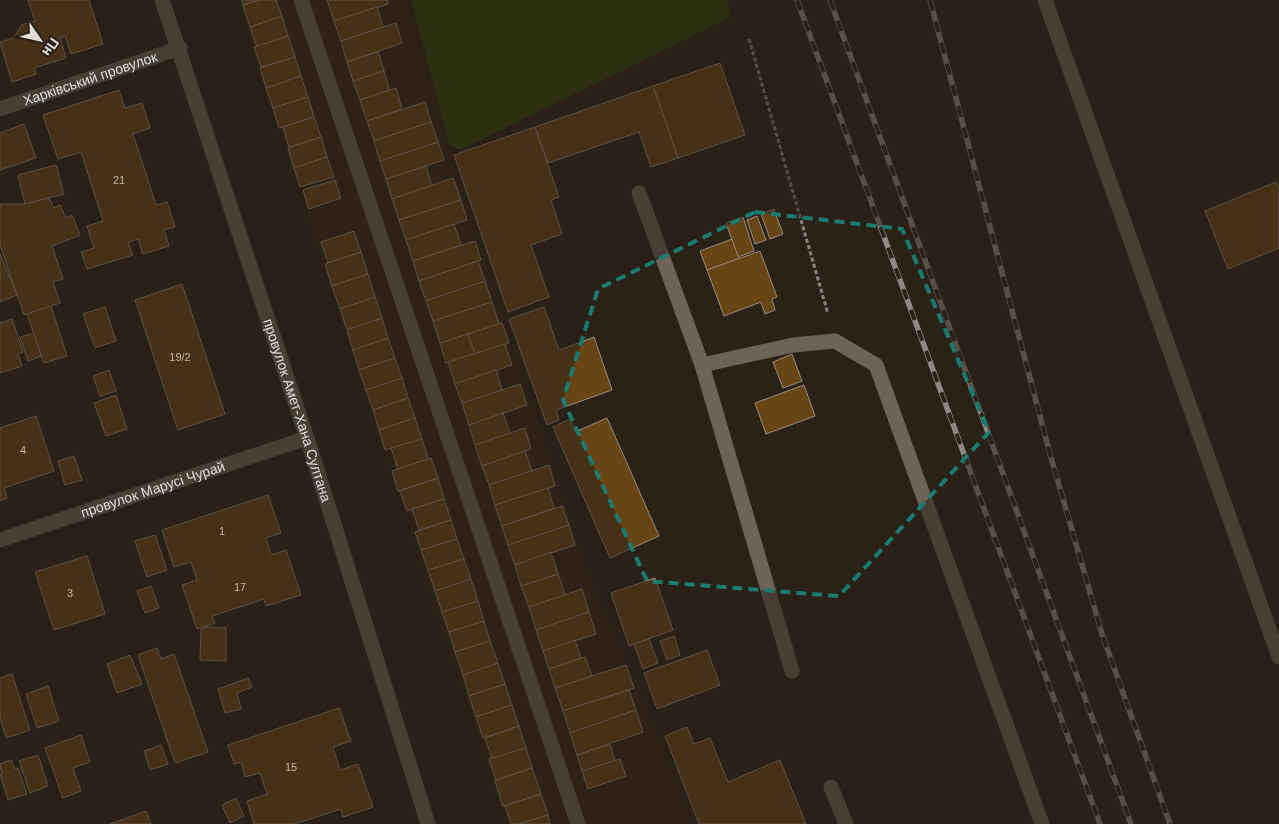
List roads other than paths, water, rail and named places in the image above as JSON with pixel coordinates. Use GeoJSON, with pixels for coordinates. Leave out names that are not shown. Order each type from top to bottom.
{"type":"FeatureCollection","features":[{"type":"Feature","properties":{"kind":"street","name":"провулок Амет-Хана Султана"},"geometry":{"type":"LineString","coordinates":[[162,0],[180,48],[307,438],[428,824]]}},
{"type":"Feature","properties":{"kind":"street"},"geometry":{"type":"LineString","coordinates":[[301,0],[578,824]]}},
{"type":"Feature","properties":{"kind":"street"},"geometry":{"type":"LineString","coordinates":[[1045,0],[1279,657]]}},
{"type":"Feature","properties":{"kind":"street","name":"Харківський провулок"},"geometry":{"type":"LineString","coordinates":[[0,109],[180,48]]}},
{"type":"Feature","properties":{"kind":"street"},"geometry":{"type":"LineString","coordinates":[[639,193],[702,365],[792,671]]}},
{"type":"Feature","properties":{"kind":"street"},"geometry":{"type":"LineString","coordinates":[[702,365],[793,345],[836,341],[876,365],[1042,824]]}},
{"type":"Feature","properties":{"kind":"street","name":"провулок Марусі Чурай"},"geometry":{"type":"LineString","coordinates":[[0,540],[307,438]]}},
{"type":"Feature","properties":{"kind":"street"},"geometry":{"type":"LineString","coordinates":[[831,787],[846,824]]}},
{"type":"Feature","properties":{"kind":"railway"},"geometry":{"type":"LineString","coordinates":[[797,0],[1100,824]]}},
{"type":"Feature","properties":{"kind":"railway"},"geometry":{"type":"LineString","coordinates":[[830,0],[1131,824]]}},
{"type":"Feature","properties":{"kind":"railway"},"geometry":{"type":"LineString","coordinates":[[930,0],[1050,454],[1102,634],[1170,824]]}}]}
